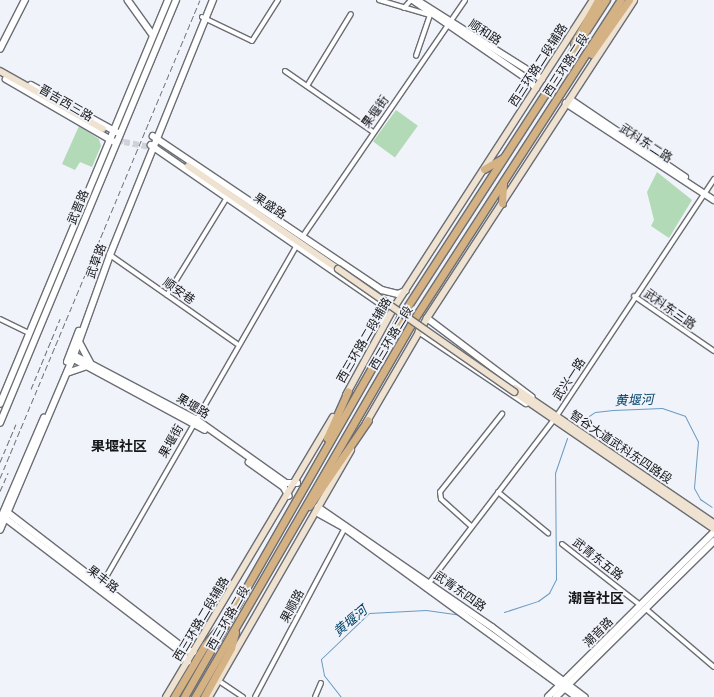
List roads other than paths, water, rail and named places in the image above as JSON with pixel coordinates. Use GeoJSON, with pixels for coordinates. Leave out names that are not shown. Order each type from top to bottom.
{"type":"FeatureCollection","features":[{"type":"Feature","properties":{"kind":"highway"},"geometry":{"type":"LineString","coordinates":[[559,73],[598,0]]}},
{"type":"Feature","properties":{"kind":"highway","name":"西三环路二段"},"geometry":{"type":"LineString","coordinates":[[184,697],[400,318],[606,0]]}},
{"type":"Feature","properties":{"kind":"highway","name":"西三环路二段"},"geometry":{"type":"LineString","coordinates":[[195,697],[411,324],[621,0]]}},
{"type":"Feature","properties":{"kind":"highway"},"geometry":{"type":"LineString","coordinates":[[569,80],[614,23],[629,0]]}},
{"type":"Feature","properties":{"kind":"highway"},"geometry":{"type":"LineString","coordinates":[[484,169],[504,157]]}},
{"type":"Feature","properties":{"kind":"highway"},"geometry":{"type":"LineString","coordinates":[[502,203],[503,182]]}},
{"type":"Feature","properties":{"kind":"highway"},"geometry":{"type":"LineString","coordinates":[[314,471],[348,391]]}},
{"type":"Feature","properties":{"kind":"highway"},"geometry":{"type":"LineString","coordinates":[[298,519],[318,496],[368,420]]}},
{"type":"Feature","properties":{"kind":"highway"},"geometry":{"type":"LineString","coordinates":[[174,697],[191,663],[229,617]]}},
{"type":"Feature","properties":{"kind":"highway"},"geometry":{"type":"LineString","coordinates":[[204,697],[232,648],[238,624]]}},
{"type":"Feature","properties":{"kind":"main road","name":"西三环路二段辅路"},"geometry":{"type":"LineString","coordinates":[[166,697],[191,663],[194,652],[297,483],[405,291],[593,0]]}},
{"type":"Feature","properties":{"kind":"main road"},"geometry":{"type":"LineString","coordinates":[[209,697],[419,331],[634,0]]}},
{"type":"Feature","properties":{"kind":"main road","name":"晋吉西三路"},"geometry":{"type":"LineString","coordinates":[[0,72],[8,78]]}},
{"type":"Feature","properties":{"kind":"main road","name":"晋吉西三路"},"geometry":{"type":"LineString","coordinates":[[0,75],[103,130]]}},
{"type":"Feature","properties":{"kind":"main road","name":"果盛路"},"geometry":{"type":"LineString","coordinates":[[188,164],[540,407]]}},
{"type":"Feature","properties":{"kind":"main road"},"geometry":{"type":"LineString","coordinates":[[540,407],[555,418]]}},
{"type":"Feature","properties":{"kind":"main road","name":"智谷大道武科东四路段"},"geometry":{"type":"LineString","coordinates":[[555,418],[714,523]]}},
{"type":"Feature","properties":{"kind":"main road","name":"智谷大道武科东四路段"},"geometry":{"type":"LineString","coordinates":[[555,418],[714,530]]}},
{"type":"Feature","properties":{"kind":"street"},"geometry":{"type":"LineString","coordinates":[[0,49],[26,0]]}},
{"type":"Feature","properties":{"kind":"street"},"geometry":{"type":"LineString","coordinates":[[128,0],[153,36]]}},
{"type":"Feature","properties":{"kind":"street","name":"武晋路"},"geometry":{"type":"LineString","coordinates":[[0,404],[168,0]]}},
{"type":"Feature","properties":{"kind":"street","name":"武晋路"},"geometry":{"type":"LineString","coordinates":[[0,423],[176,0]]}},
{"type":"Feature","properties":{"kind":"street","name":"武草路"},"geometry":{"type":"LineString","coordinates":[[0,530],[4,515],[72,356],[155,136],[211,0]]}},
{"type":"Feature","properties":{"kind":"street"},"geometry":{"type":"LineString","coordinates":[[203,18],[252,41],[278,0]]}},
{"type":"Feature","properties":{"kind":"street","name":"顺和路"},"geometry":{"type":"LineString","coordinates":[[379,0],[430,15],[450,25],[542,79]]}},
{"type":"Feature","properties":{"kind":"street","name":"果堰街"},"geometry":{"type":"LineString","coordinates":[[303,236],[373,132],[450,25],[465,0]]}},
{"type":"Feature","properties":{"kind":"street"},"geometry":{"type":"LineString","coordinates":[[404,8],[414,1]]}},
{"type":"Feature","properties":{"kind":"street"},"geometry":{"type":"LineString","coordinates":[[410,10],[414,1]]}},
{"type":"Feature","properties":{"kind":"street","name":"顺和路"},"geometry":{"type":"LineString","coordinates":[[414,1],[529,80],[536,88]]}},
{"type":"Feature","properties":{"kind":"street","name":"顺和路"},"geometry":{"type":"LineString","coordinates":[[414,1],[430,15]]}},
{"type":"Feature","properties":{"kind":"street"},"geometry":{"type":"LineString","coordinates":[[307,86],[351,14]]}},
{"type":"Feature","properties":{"kind":"street"},"geometry":{"type":"LineString","coordinates":[[416,56],[430,15]]}},
{"type":"Feature","properties":{"kind":"street"},"geometry":{"type":"LineString","coordinates":[[285,71],[373,132]]}},
{"type":"Feature","properties":{"kind":"street","name":"晋吉西三路"},"geometry":{"type":"LineString","coordinates":[[8,78],[121,134]]}},
{"type":"Feature","properties":{"kind":"street","name":"晋吉西三路"},"geometry":{"type":"LineString","coordinates":[[8,78],[117,143]]}},
{"type":"Feature","properties":{"kind":"street","name":"武科东二路"},"geometry":{"type":"LineString","coordinates":[[568,101],[705,192],[714,200]]}},
{"type":"Feature","properties":{"kind":"street"},"geometry":{"type":"LineString","coordinates":[[155,136],[382,290],[398,294],[405,291]]}},
{"type":"Feature","properties":{"kind":"street"},"geometry":{"type":"LineString","coordinates":[[152,146],[226,199],[380,303],[385,314],[384,326]]}},
{"type":"Feature","properties":{"kind":"street","name":"武草路"},"geometry":{"type":"LineString","coordinates":[[4,515],[67,373],[72,356],[79,342],[110,255],[152,146]]}},
{"type":"Feature","properties":{"kind":"street","name":"武兴一路"},"geometry":{"type":"LineString","coordinates":[[429,583],[471,526],[555,418],[634,296],[714,179]]}},
{"type":"Feature","properties":{"kind":"street","name":"武科东二路"},"geometry":{"type":"LineString","coordinates":[[705,192],[714,196]]}},
{"type":"Feature","properties":{"kind":"street"},"geometry":{"type":"LineString","coordinates":[[167,295],[226,199]]}},
{"type":"Feature","properties":{"kind":"street"},"geometry":{"type":"LineString","coordinates":[[258,205],[266,218],[282,237]]}},
{"type":"Feature","properties":{"kind":"street"},"geometry":{"type":"LineString","coordinates":[[249,214],[266,218],[290,227]]}},
{"type":"Feature","properties":{"kind":"street","name":"果堰街"},"geometry":{"type":"LineString","coordinates":[[102,584],[237,344],[296,246]]}},
{"type":"Feature","properties":{"kind":"street","name":"顺安巷"},"geometry":{"type":"LineString","coordinates":[[110,255],[237,344]]}},
{"type":"Feature","properties":{"kind":"street","name":"武科东三路"},"geometry":{"type":"LineString","coordinates":[[634,296],[714,351]]}},
{"type":"Feature","properties":{"kind":"street"},"geometry":{"type":"LineString","coordinates":[[427,318],[540,407]]}},
{"type":"Feature","properties":{"kind":"street"},"geometry":{"type":"LineString","coordinates":[[0,319],[29,333]]}},
{"type":"Feature","properties":{"kind":"street"},"geometry":{"type":"LineString","coordinates":[[419,331],[540,407]]}},
{"type":"Feature","properties":{"kind":"street"},"geometry":{"type":"LineString","coordinates":[[67,373],[88,364],[79,342]]}},
{"type":"Feature","properties":{"kind":"street","name":"果堰路"},"geometry":{"type":"LineString","coordinates":[[72,356],[194,421],[286,483],[297,483]]}},
{"type":"Feature","properties":{"kind":"street"},"geometry":{"type":"LineString","coordinates":[[471,526],[441,499],[440,492],[502,414]]}},
{"type":"Feature","properties":{"kind":"street","name":"果堰路"},"geometry":{"type":"LineString","coordinates":[[194,421],[284,487],[289,496]]}},
{"type":"Feature","properties":{"kind":"street"},"geometry":{"type":"LineString","coordinates":[[498,492],[548,533]]}},
{"type":"Feature","properties":{"kind":"street","name":"武青东四路"},"geometry":{"type":"LineString","coordinates":[[317,510],[346,526],[429,583],[565,684],[577,697]]}},
{"type":"Feature","properties":{"kind":"street","name":"果丰路"},"geometry":{"type":"LineString","coordinates":[[4,515],[102,584],[185,649],[194,652]]}},
{"type":"Feature","properties":{"kind":"street","name":"果丰路"},"geometry":{"type":"LineString","coordinates":[[4,515],[180,652],[191,663]]}},
{"type":"Feature","properties":{"kind":"street","name":"武青东四路"},"geometry":{"type":"LineString","coordinates":[[346,526],[585,697]]}},
{"type":"Feature","properties":{"kind":"street","name":"果顺路"},"geometry":{"type":"LineString","coordinates":[[255,697],[346,526]]}},
{"type":"Feature","properties":{"kind":"street","name":"潮音路"},"geometry":{"type":"LineString","coordinates":[[556,697],[565,684],[714,530]]}},
{"type":"Feature","properties":{"kind":"street","name":"潮音路"},"geometry":{"type":"LineString","coordinates":[[548,697],[565,684],[646,609],[714,541]]}},
{"type":"Feature","properties":{"kind":"street","name":"武青东五路"},"geometry":{"type":"LineString","coordinates":[[562,544],[640,605]]}},
{"type":"Feature","properties":{"kind":"street"},"geometry":{"type":"LineString","coordinates":[[646,609],[714,667]]}},
{"type":"Feature","properties":{"kind":"street"},"geometry":{"type":"LineString","coordinates":[[219,681],[243,697]]}},
{"type":"Feature","properties":{"kind":"street"},"geometry":{"type":"LineString","coordinates":[[315,697],[321,683]]}},
{"type":"Feature","properties":{"kind":"waterway","name":"黄堰河"},"geometry":{"type":"LineString","coordinates":[[580,422],[595,412],[613,410],[662,408],[685,416],[698,441],[694,488],[700,499],[712,507]]}},
{"type":"Feature","properties":{"kind":"waterway","name":"黄堰河"},"geometry":{"type":"LineString","coordinates":[[504,612],[538,601],[549,593],[556,579],[555,473],[567,438]]}},
{"type":"Feature","properties":{"kind":"waterway","name":"黄堰河"},"geometry":{"type":"LineString","coordinates":[[341,697],[324,675],[321,659],[369,613],[426,610],[460,615]]}},
{"type":"Feature","properties":{"kind":"tunnel"},"geometry":{"type":"LineString","coordinates":[[102,131],[124,142],[160,149],[188,166]]}},
{"type":"Feature","properties":{"kind":"railway"},"geometry":{"type":"LineString","coordinates":[[0,478],[200,0]]}},
{"type":"Feature","properties":{"kind":"railway"},"geometry":{"type":"LineString","coordinates":[[31,389],[60,319]]}},
{"type":"Feature","properties":{"kind":"railway"},"geometry":{"type":"LineString","coordinates":[[0,462],[16,424]]}},
{"type":"Feature","properties":{"kind":"railway"},"geometry":{"type":"LineString","coordinates":[[0,491],[8,473]]}},
{"type":"Feature","properties":{"kind":"district","name":"果堰社区"},"geometry":{"type":"Point","coordinates":[119,446]}},
{"type":"Feature","properties":{"kind":"district","name":"潮音社区"},"geometry":{"type":"Point","coordinates":[596,598]}}]}
